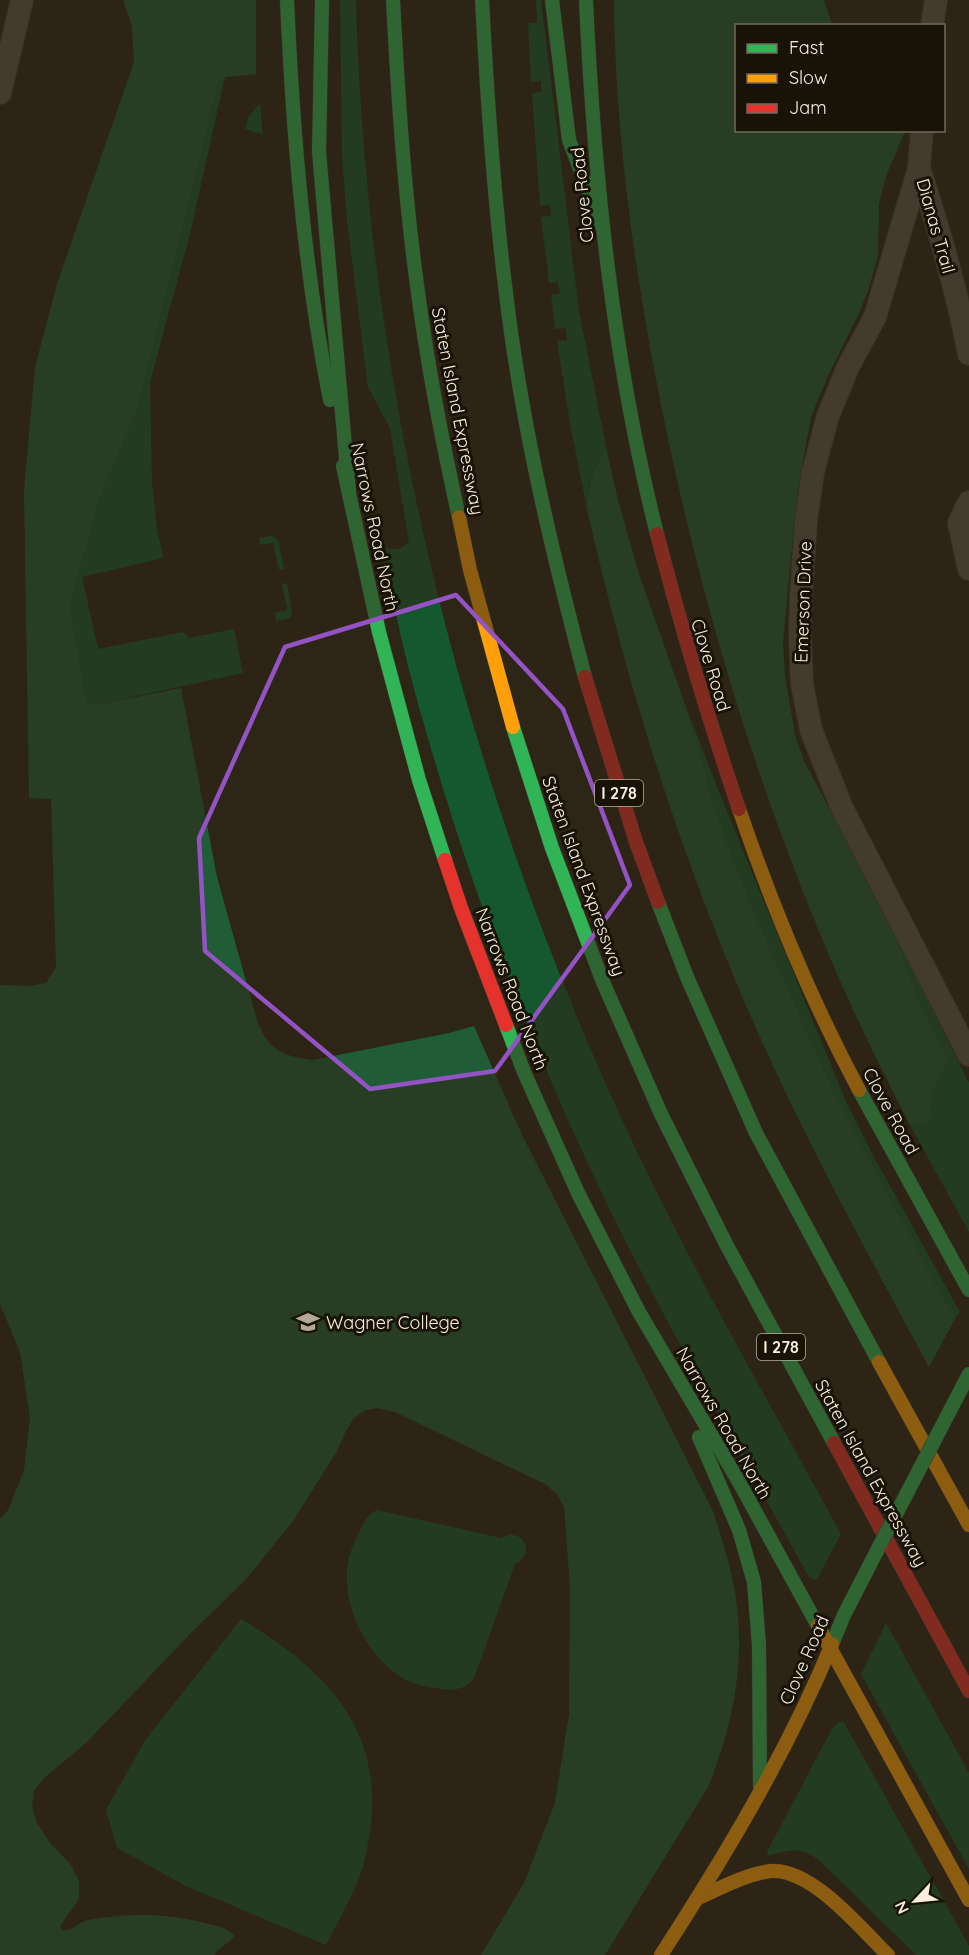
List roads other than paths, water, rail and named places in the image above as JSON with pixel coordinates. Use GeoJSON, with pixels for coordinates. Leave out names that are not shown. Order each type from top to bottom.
{"type":"FeatureCollection","features":[{"type":"Feature","properties":{"kind":"main road","name":"Narrows Road North"},"geometry":{"type":"LineString","coordinates":[[287,0],[294,129],[310,294],[318,344],[379,632],[406,736],[432,822],[476,951],[524,1072],[578,1194],[662,1353],[739,1482],[969,1900]]}},
{"type":"Feature","properties":{"kind":"main road"},"geometry":{"type":"LineString","coordinates":[[322,0],[319,152],[349,492]]}},
{"type":"Feature","properties":{"kind":"main road","name":"Staten Island Expressway"},"geometry":{"type":"LineString","coordinates":[[393,0],[398,101],[409,224],[433,385],[457,508],[491,651],[540,814],[608,995],[682,1158],[744,1278],[969,1691]]}},
{"type":"Feature","properties":{"kind":"main road","name":"I 278"},"geometry":{"type":"LineString","coordinates":[[482,0],[487,116],[493,187],[520,395],[536,482],[555,564],[581,667],[609,762],[670,934],[744,1106],[785,1189],[969,1525]]}},
{"type":"Feature","properties":{"kind":"main road"},"geometry":{"type":"LineString","coordinates":[[552,0],[569,140],[602,226]]}},
{"type":"Feature","properties":{"kind":"main road","name":"Clove Road"},"geometry":{"type":"LineString","coordinates":[[586,0],[590,84],[602,226],[627,387],[649,498],[679,618],[726,771],[790,941],[837,1048],[867,1108],[941,1236],[969,1290]]}},
{"type":"Feature","properties":{"kind":"main road"},"geometry":{"type":"LineString","coordinates":[[662,1353],[731,1508],[750,1567],[758,1619],[760,1791]]}},
{"type":"Feature","properties":{"kind":"main road","name":"Clove Road"},"geometry":{"type":"LineString","coordinates":[[661,1955],[698,1898],[760,1791],[815,1685],[844,1615],[969,1374]]}},
{"type":"Feature","properties":{"kind":"main road"},"geometry":{"type":"LineString","coordinates":[[698,1898],[763,1874],[789,1872],[804,1878],[822,1892],[888,1955]]}},
{"type":"Feature","properties":{"kind":"street"},"geometry":{"type":"LineString","coordinates":[[0,93],[22,0]]}},
{"type":"Feature","properties":{"kind":"street"},"geometry":{"type":"LineString","coordinates":[[932,24],[936,0]]}},
{"type":"Feature","properties":{"kind":"street","name":"Emerson Drive"},"geometry":{"type":"LineString","coordinates":[[922,132],[919,168],[875,317],[848,367],[832,406],[813,472],[806,521],[801,596],[802,684],[811,730],[842,808],[969,1055]]}},
{"type":"Feature","properties":{"kind":"street","name":"Dianas Trail"},"geometry":{"type":"LineString","coordinates":[[919,168],[940,235],[969,354]]}},
{"type":"Feature","properties":{"kind":"street"},"geometry":{"type":"LineString","coordinates":[[969,502],[959,523],[969,569]]}},
{"type":"Feature","properties":{"kind":"place","name":"Wagner College"},"geometry":{"type":"Point","coordinates":[308,1322]}}]}
